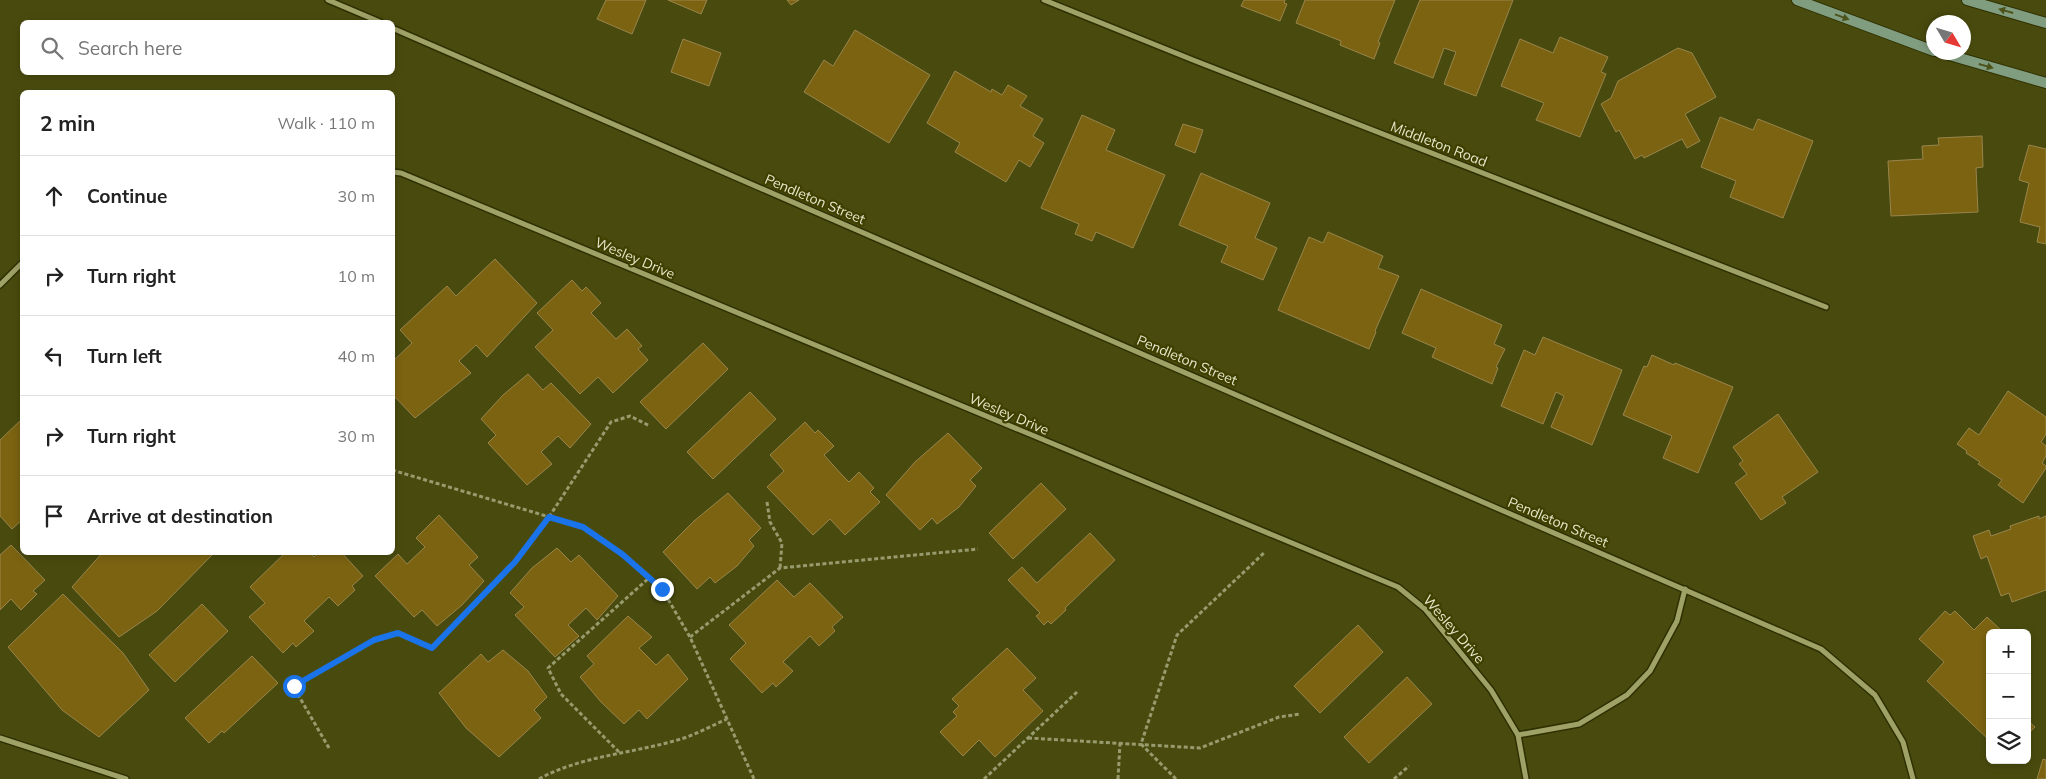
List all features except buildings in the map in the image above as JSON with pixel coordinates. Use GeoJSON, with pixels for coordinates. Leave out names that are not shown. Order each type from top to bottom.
{"type":"FeatureCollection","features":[{"type":"Feature","properties":{"kind":"main road"},"geometry":{"type":"LineString","coordinates":[[1797,0],[1926,48]]}},
{"type":"Feature","properties":{"kind":"main road"},"geometry":{"type":"LineString","coordinates":[[1966,0],[2046,23]]}},
{"type":"Feature","properties":{"kind":"main road"},"geometry":{"type":"LineString","coordinates":[[1967,60],[2046,83]]}},
{"type":"Feature","properties":{"kind":"street"},"geometry":{"type":"LineString","coordinates":[[328,0],[375,20]]}},
{"type":"Feature","properties":{"kind":"street","name":"Middleton Road"},"geometry":{"type":"LineString","coordinates":[[1044,0],[1826,307]]}},
{"type":"Feature","properties":{"kind":"street","name":"Pendleton Street"},"geometry":{"type":"LineString","coordinates":[[395,29],[1821,649],[1875,696],[1903,742],[1913,779]]}},
{"type":"Feature","properties":{"kind":"street","name":"Wesley Drive"},"geometry":{"type":"LineString","coordinates":[[395,173],[1398,587],[1425,608],[1492,690],[1518,735],[1526,779]]}},
{"type":"Feature","properties":{"kind":"street"},"geometry":{"type":"LineString","coordinates":[[0,284],[20,265]]}},
{"type":"Feature","properties":{"kind":"street"},"geometry":{"type":"LineString","coordinates":[[1518,735],[1579,724],[1626,695],[1650,671],[1677,621],[1684,589]]}},
{"type":"Feature","properties":{"kind":"street"},"geometry":{"type":"LineString","coordinates":[[0,738],[126,779]]}},
{"type":"Feature","properties":{"kind":"path"},"geometry":{"type":"LineString","coordinates":[[329,748],[294,686],[374,640],[398,633],[432,648],[515,562],[549,517],[611,422],[630,416],[650,426]]}},
{"type":"Feature","properties":{"kind":"path"},"geometry":{"type":"LineString","coordinates":[[395,471],[583,527],[622,554],[662,589],[690,637],[754,779]]}},
{"type":"Feature","properties":{"kind":"path"},"geometry":{"type":"LineString","coordinates":[[767,502],[770,522],[782,543],[780,568]]}},
{"type":"Feature","properties":{"kind":"path"},"geometry":{"type":"LineString","coordinates":[[1142,744],[1176,635],[1280,538]]}},
{"type":"Feature","properties":{"kind":"path"},"geometry":{"type":"LineString","coordinates":[[690,637],[780,568],[978,549]]}},
{"type":"Feature","properties":{"kind":"path"},"geometry":{"type":"LineString","coordinates":[[619,752],[561,694],[548,668],[649,578]]}},
{"type":"Feature","properties":{"kind":"path"},"geometry":{"type":"LineString","coordinates":[[984,779],[1077,692]]}},
{"type":"Feature","properties":{"kind":"path"},"geometry":{"type":"LineString","coordinates":[[1028,738],[1200,748],[1279,717],[1301,714]]}},
{"type":"Feature","properties":{"kind":"path"},"geometry":{"type":"LineString","coordinates":[[540,779],[550,773],[619,752],[684,738],[727,719]]}},
{"type":"Feature","properties":{"kind":"path"},"geometry":{"type":"LineString","coordinates":[[1118,779],[1120,743]]}},
{"type":"Feature","properties":{"kind":"path"},"geometry":{"type":"LineString","coordinates":[[1142,744],[1176,779]]}},
{"type":"Feature","properties":{"kind":"path"},"geometry":{"type":"LineString","coordinates":[[1394,779],[1409,766]]}},
{"type":"Feature","properties":{"kind":"route"},"geometry":{"type":"LineString","coordinates":[[294,686],[374,640],[398,633],[432,648],[515,562],[549,517],[583,527],[622,554],[662,589]]}}]}
